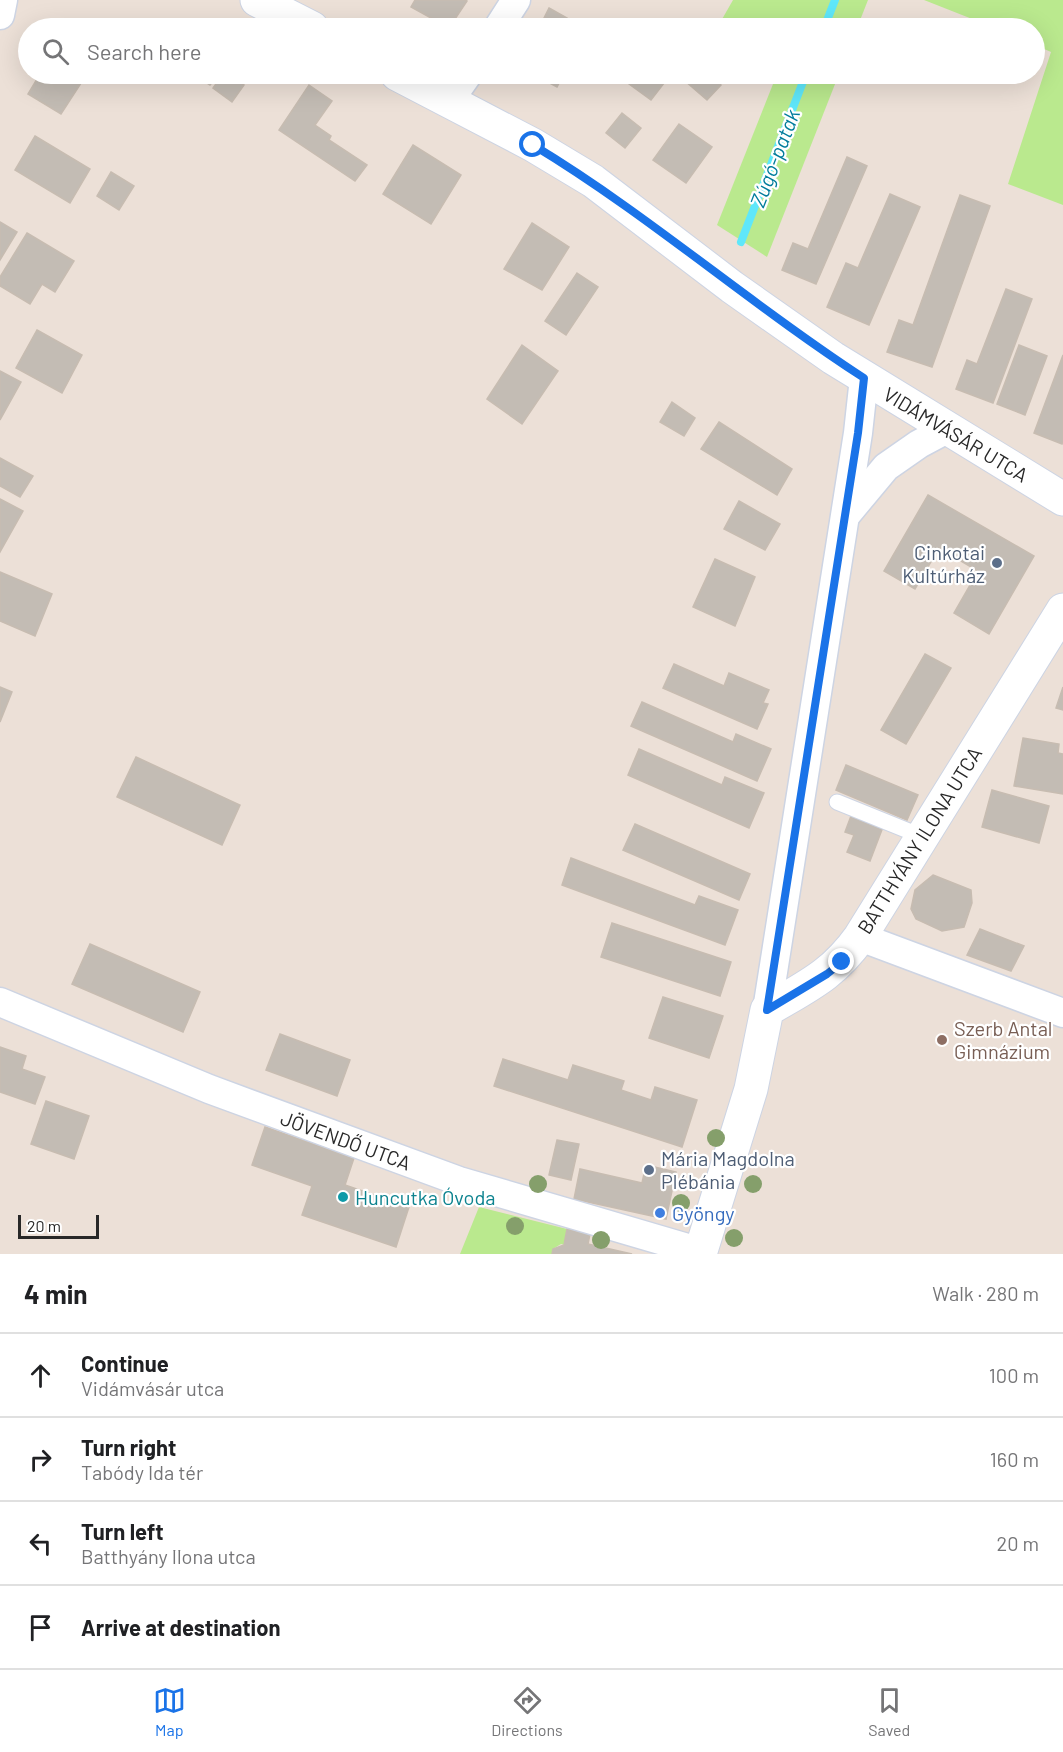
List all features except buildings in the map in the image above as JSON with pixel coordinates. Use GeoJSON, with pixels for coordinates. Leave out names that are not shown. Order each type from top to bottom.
{"type":"FeatureCollection","features":[{"type":"Feature","properties":{"kind":"main road"},"geometry":{"type":"LineString","coordinates":[[256,0],[292,18]]}},
{"type":"Feature","properties":{"kind":"main road","name":"VIDÁMVÁSÁR UTCA"},"geometry":{"type":"LineString","coordinates":[[416,84],[533,145],[592,181],[732,287],[864,378],[1063,499]]}},
{"type":"Feature","properties":{"kind":"main road","name":"BATTHYÁNY ILONA UTCA"},"geometry":{"type":"LineString","coordinates":[[767,1010],[827,974],[842,962],[860,937],[1063,610]]}},
{"type":"Feature","properties":{"kind":"main road"},"geometry":{"type":"LineString","coordinates":[[701,1253],[751,1089],[767,1010]]}},
{"type":"Feature","properties":{"kind":"street"},"geometry":{"type":"LineString","coordinates":[[0,15],[3,0]]}},
{"type":"Feature","properties":{"kind":"street"},"geometry":{"type":"LineString","coordinates":[[504,18],[516,0]]}},
{"type":"Feature","properties":{"kind":"street"},"geometry":{"type":"LineString","coordinates":[[449,101],[461,84]]}},
{"type":"Feature","properties":{"kind":"street"},"geometry":{"type":"LineString","coordinates":[[767,1010],[845,516],[864,378]]}},
{"type":"Feature","properties":{"kind":"street"},"geometry":{"type":"LineString","coordinates":[[845,516],[886,467],[919,444],[949,428]]}},
{"type":"Feature","properties":{"kind":"street"},"geometry":{"type":"LineString","coordinates":[[860,937],[1063,1013]]}},
{"type":"Feature","properties":{"kind":"street","name":"JÖVENDŐ UTCA"},"geometry":{"type":"LineString","coordinates":[[0,1002],[209,1089],[459,1181],[701,1253]]}},
{"type":"Feature","properties":{"kind":"lane"},"geometry":{"type":"LineString","coordinates":[[837,802],[921,836]]}},
{"type":"Feature","properties":{"kind":"green space"},"geometry":{"type":"Polygon","coordinates":[[[733,0],[868,0],[861,18],[723,18],[733,0]]]}},
{"type":"Feature","properties":{"kind":"green space"},"geometry":{"type":"Polygon","coordinates":[[[924,0],[1063,0],[1063,205],[1008,184],[1041,84],[1045,84],[1045,70],[1051,52],[1045,49],[1045,18],[970,18],[924,0]]]}},
{"type":"Feature","properties":{"kind":"green space"},"geometry":{"type":"Polygon","coordinates":[[[773,84],[835,84],[767,257],[717,225],[773,84]]]}},
{"type":"Feature","properties":{"kind":"green space"},"geometry":{"type":"Polygon","coordinates":[[[479,1207],[567,1229],[565,1245],[561,1244],[553,1249],[552,1254],[460,1254],[479,1207]]]}},
{"type":"Feature","properties":{"kind":"waterway","name":"Zúgó-patak"},"geometry":{"type":"LineString","coordinates":[[828,18],[835,0]]}},
{"type":"Feature","properties":{"kind":"waterway","name":"Zúgó-patak"},"geometry":{"type":"LineString","coordinates":[[741,242],[802,84]]}},
{"type":"Feature","properties":{"kind":"place","name":"Cinkotai Kultúrház"},"geometry":{"type":"Point","coordinates":[997,563]}},
{"type":"Feature","properties":{"kind":"place","name":"Szerb Antal Gimnázium"},"geometry":{"type":"Point","coordinates":[942,1040]}},
{"type":"Feature","properties":{"kind":"place","name":"Mária Magdolna Plébánia"},"geometry":{"type":"Point","coordinates":[649,1170]}},
{"type":"Feature","properties":{"kind":"place","name":"Huncutka Óvoda"},"geometry":{"type":"Point","coordinates":[343,1197]}},
{"type":"Feature","properties":{"kind":"place","name":"Gyöngy"},"geometry":{"type":"Point","coordinates":[660,1213]}},
{"type":"Feature","properties":{"kind":"route"},"geometry":{"type":"LineString","coordinates":[[533,145],[592,181],[732,287],[864,378],[858,433],[767,1010],[827,974],[842,962]]}}]}
